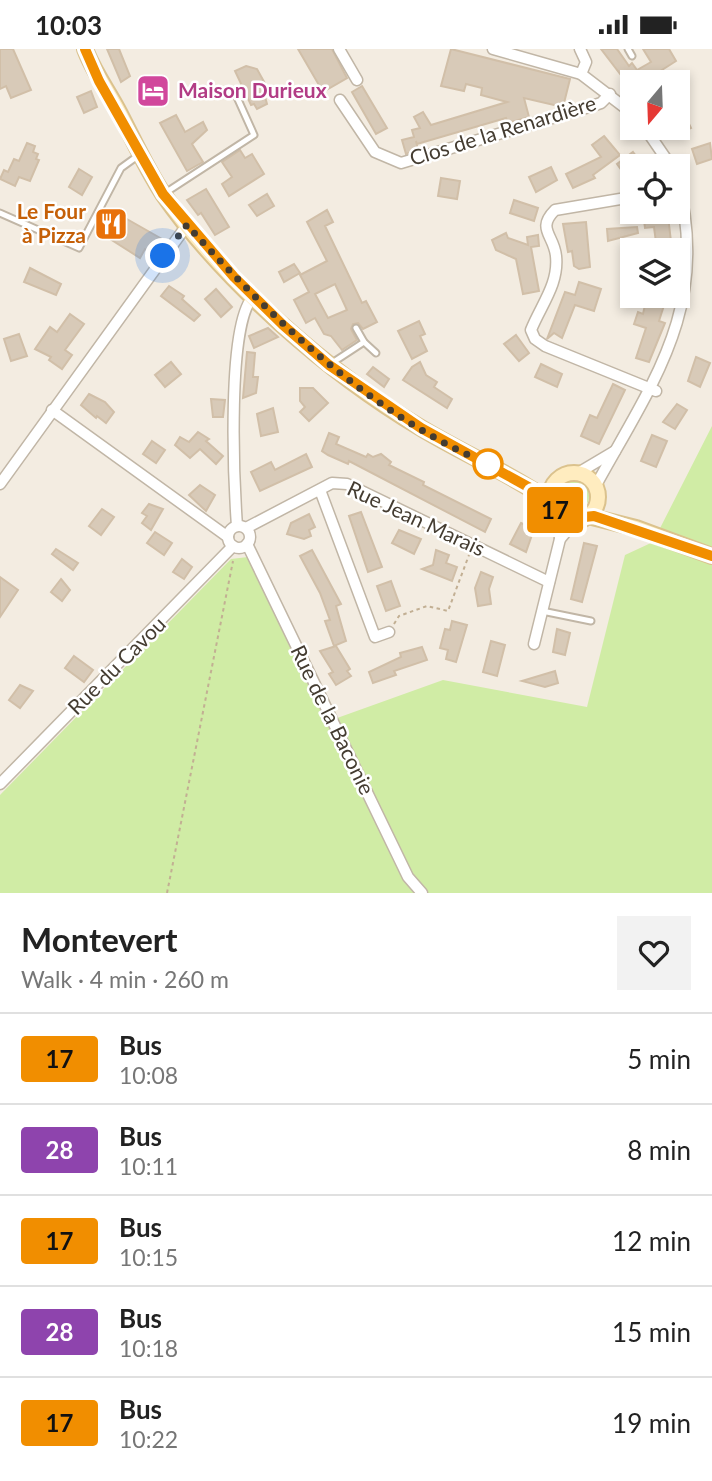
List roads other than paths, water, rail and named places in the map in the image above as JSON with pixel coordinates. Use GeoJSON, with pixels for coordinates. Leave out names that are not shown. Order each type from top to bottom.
{"type":"FeatureCollection","features":[{"type":"Feature","properties":{"kind":"main road"},"geometry":{"type":"LineString","coordinates":[[85,49],[139,155],[163,194],[187,225],[254,296],[329,365],[421,428],[551,502],[559,515],[626,525],[712,556]]}},
{"type":"Feature","properties":{"kind":"main road"},"geometry":{"type":"LineString","coordinates":[[504,473],[535,482],[555,482],[565,475],[578,473],[626,525]]}},
{"type":"Feature","properties":{"kind":"main road"},"geometry":{"type":"LineString","coordinates":[[551,502],[555,482]]}},
{"type":"Feature","properties":{"kind":"main road"},"geometry":{"type":"LineString","coordinates":[[582,518],[597,492]]}},
{"type":"Feature","properties":{"kind":"street"},"geometry":{"type":"LineString","coordinates":[[339,49],[357,80]]}},
{"type":"Feature","properties":{"kind":"street"},"geometry":{"type":"LineString","coordinates":[[493,49],[581,74],[620,103]]}},
{"type":"Feature","properties":{"kind":"street"},"geometry":{"type":"LineString","coordinates":[[580,49],[586,62],[581,74]]}},
{"type":"Feature","properties":{"kind":"street","name":"Clos de la Renardière"},"geometry":{"type":"LineString","coordinates":[[340,100],[375,152],[401,163],[589,107],[601,103],[610,94]]}},
{"type":"Feature","properties":{"kind":"street"},"geometry":{"type":"LineString","coordinates":[[620,199],[555,210],[547,218],[546,230],[556,255],[556,272],[548,299],[531,330],[535,339],[545,346],[656,391]]}},
{"type":"Feature","properties":{"kind":"street"},"geometry":{"type":"LineString","coordinates":[[597,492],[680,345],[690,314],[694,247],[690,216]]}},
{"type":"Feature","properties":{"kind":"street"},"geometry":{"type":"LineString","coordinates":[[0,484],[187,225]]}},
{"type":"Feature","properties":{"kind":"street"},"geometry":{"type":"LineString","coordinates":[[52,410],[232,543],[247,544],[250,537],[242,527],[231,436],[243,315],[254,296]]}},
{"type":"Feature","properties":{"kind":"street"},"geometry":{"type":"LineString","coordinates":[[578,473],[594,466],[621,446]]}},
{"type":"Feature","properties":{"kind":"street","name":"Rue Jean Marais"},"geometry":{"type":"LineString","coordinates":[[242,527],[332,483],[347,484],[549,582]]}},
{"type":"Feature","properties":{"kind":"street"},"geometry":{"type":"LineString","coordinates":[[320,490],[375,636],[389,632]]}},
{"type":"Feature","properties":{"kind":"street"},"geometry":{"type":"LineString","coordinates":[[534,644],[560,539],[559,515]]}},
{"type":"Feature","properties":{"kind":"street"},"geometry":{"type":"LineString","coordinates":[[560,539],[582,518]]}},
{"type":"Feature","properties":{"kind":"street","name":"Rue du Cavou"},"geometry":{"type":"LineString","coordinates":[[0,784],[232,543],[231,529],[242,527]]}},
{"type":"Feature","properties":{"kind":"street","name":"Rue de la Baconie"},"geometry":{"type":"LineString","coordinates":[[247,544],[408,877],[422,893]]}},
{"type":"Feature","properties":{"kind":"lane"},"geometry":{"type":"LineString","coordinates":[[628,49],[632,56]]}},
{"type":"Feature","properties":{"kind":"lane"},"geometry":{"type":"LineString","coordinates":[[163,194],[254,135],[236,95]]}},
{"type":"Feature","properties":{"kind":"lane"},"geometry":{"type":"LineString","coordinates":[[0,213],[79,248],[121,168],[139,155]]}},
{"type":"Feature","properties":{"kind":"lane"},"geometry":{"type":"LineString","coordinates":[[356,327],[376,353]]}},
{"type":"Feature","properties":{"kind":"lane"},"geometry":{"type":"LineString","coordinates":[[329,365],[365,342]]}},
{"type":"Feature","properties":{"kind":"lane"},"geometry":{"type":"LineString","coordinates":[[542,611],[591,621]]}},
{"type":"Feature","properties":{"kind":"place","name":"Maison Durieux"},"geometry":{"type":"Point","coordinates":[153,91]}},
{"type":"Feature","properties":{"kind":"place","name":"Le Four à Pizza"},"geometry":{"type":"Point","coordinates":[111,224]}}]}
